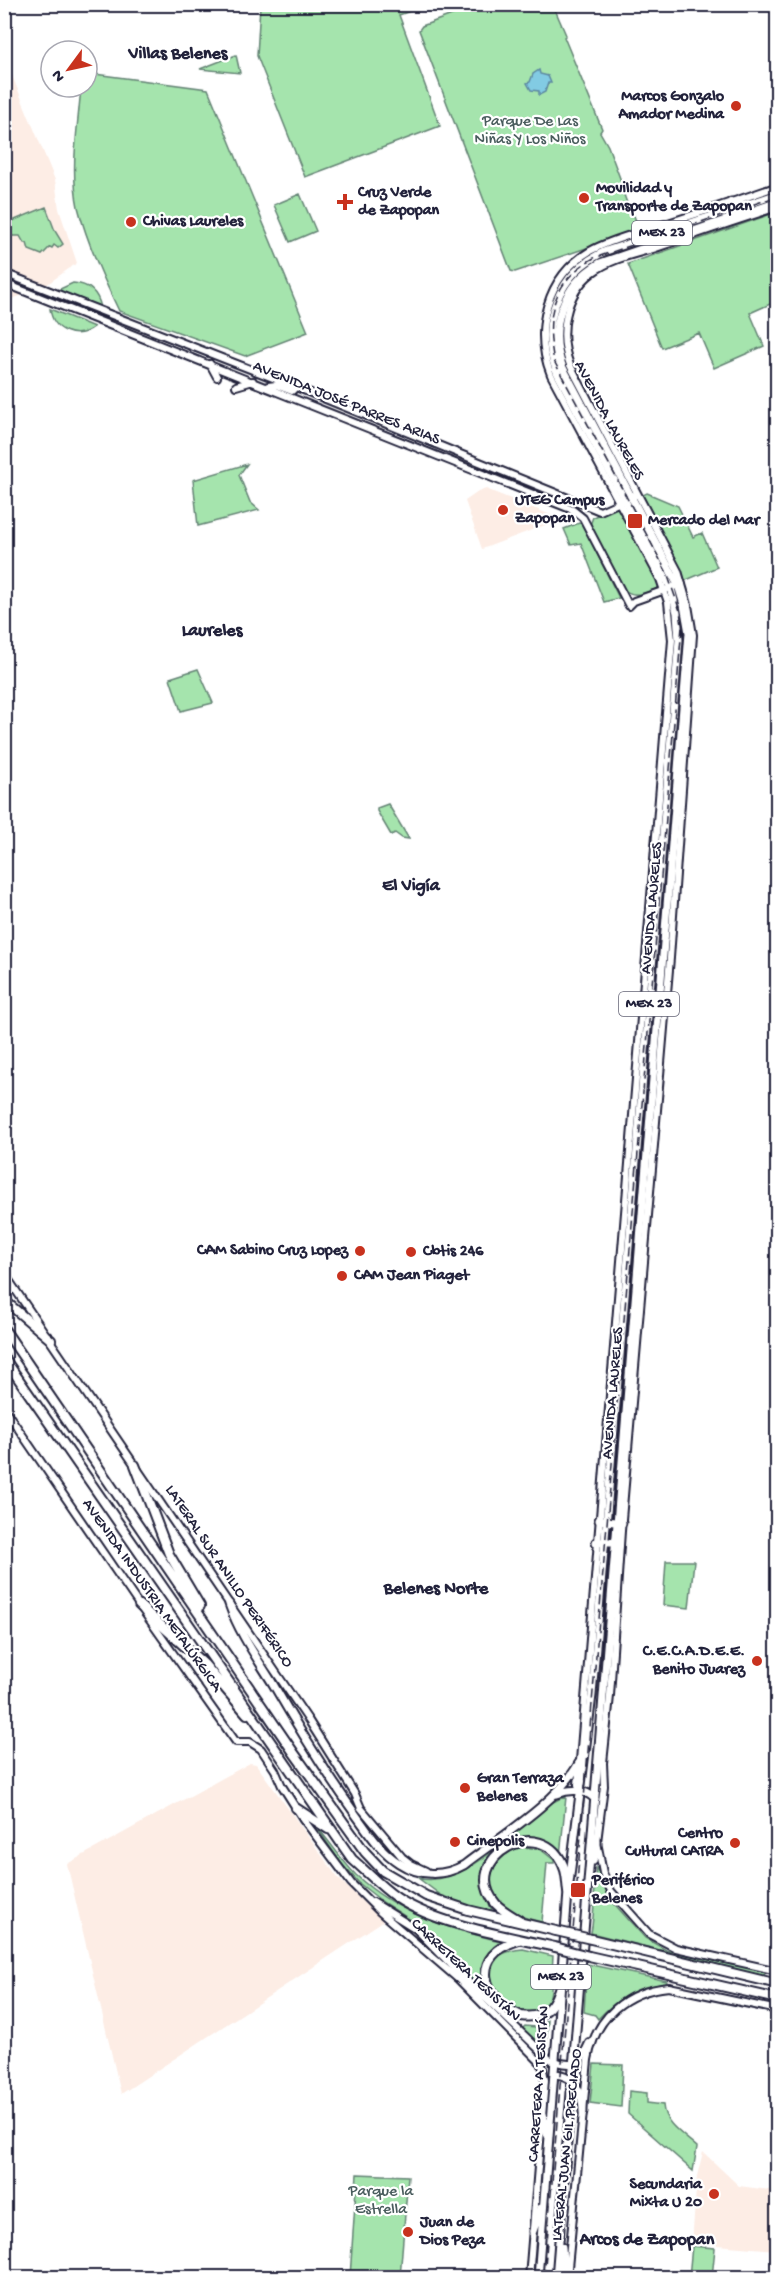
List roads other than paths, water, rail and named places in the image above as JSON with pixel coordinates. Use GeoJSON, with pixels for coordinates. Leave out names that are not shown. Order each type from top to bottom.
{"type":"FeatureCollection","features":[{"type":"Feature","properties":{"kind":"highway"},"geometry":{"type":"LineString","coordinates":[[4,1300],[51,1340]]}},
{"type":"Feature","properties":{"kind":"highway"},"geometry":{"type":"LineString","coordinates":[[4,1329],[350,1834],[383,1871],[426,1896],[447,1904],[777,1984]]}},
{"type":"Feature","properties":{"kind":"highway"},"geometry":{"type":"LineString","coordinates":[[4,1358],[352,1859],[398,1899],[445,1920],[777,2000]]}},
{"type":"Feature","properties":{"kind":"highway"},"geometry":{"type":"LineString","coordinates":[[135,1465],[172,1560],[257,1697]]}},
{"type":"Feature","properties":{"kind":"highway"},"geometry":{"type":"LineString","coordinates":[[139,1605],[205,1665],[269,1738]]}},
{"type":"Feature","properties":{"kind":"highway"},"geometry":{"type":"LineString","coordinates":[[296,1808],[334,1834]]}},
{"type":"Feature","properties":{"kind":"highway"},"geometry":{"type":"LineString","coordinates":[[525,1924],[504,1911],[495,1902],[489,1890],[487,1877],[490,1865],[503,1848],[521,1841],[544,1845],[555,1853],[562,1863],[568,1892]]}},
{"type":"Feature","properties":{"kind":"highway"},"geometry":{"type":"LineString","coordinates":[[522,1939],[501,1947],[489,1959],[487,1981],[494,1995],[516,2014],[533,2017],[548,2010],[557,1997],[561,1982]]}},
{"type":"Feature","properties":{"kind":"main road","name":"AVENIDA LAURELES"},"geometry":{"type":"LineString","coordinates":[[629,498],[548,368],[543,350],[542,331],[549,299],[567,269],[597,248],[777,186]]}},
{"type":"Feature","properties":{"kind":"main road","name":"AVENIDA LAURELES"},"geometry":{"type":"LineString","coordinates":[[777,194],[600,254],[588,261],[572,274],[556,301],[550,323],[549,340],[555,366],[629,498],[674,586],[686,612],[688,640],[629,1372],[610,1696],[603,1763],[604,1786],[597,1842],[606,1881],[611,1891],[649,1934],[676,1948],[777,1971]]}},
{"type":"Feature","properties":{"kind":"main road"},"geometry":{"type":"LineString","coordinates":[[731,202],[743,205]]}},
{"type":"Feature","properties":{"kind":"main road","name":"AVENIDA LAURELES"},"geometry":{"type":"LineString","coordinates":[[674,239],[777,202]]}},
{"type":"Feature","properties":{"kind":"main road","name":"AVENIDA LAURELES"},"geometry":{"type":"LineString","coordinates":[[584,1933],[615,1542],[636,1354],[670,958],[693,653],[691,620],[563,368],[558,351],[557,326],[560,312],[569,292],[588,271],[605,260],[777,207]]}},
{"type":"Feature","properties":{"kind":"main road","name":"AVENIDA JOSÉ PARRES ARIAS"},"geometry":{"type":"LineString","coordinates":[[4,273],[296,387],[600,511],[629,498]]}},
{"type":"Feature","properties":{"kind":"main road","name":"AVENIDA JOSÉ PARRES ARIAS"},"geometry":{"type":"LineString","coordinates":[[4,283],[573,510],[583,518],[628,603],[674,586]]}},
{"type":"Feature","properties":{"kind":"main road"},"geometry":{"type":"LineString","coordinates":[[217,377],[210,364],[219,357]]}},
{"type":"Feature","properties":{"kind":"main road"},"geometry":{"type":"LineString","coordinates":[[236,386],[253,381]]}},
{"type":"Feature","properties":{"kind":"main road"},"geometry":{"type":"LineString","coordinates":[[267,386],[276,385],[292,391],[296,387]]}},
{"type":"Feature","properties":{"kind":"main road","name":"AVENIDA LAURELES"},"geometry":{"type":"LineString","coordinates":[[580,1791],[579,1763],[603,1520],[679,640],[674,586]]}},
{"type":"Feature","properties":{"kind":"main road","name":"LATERAL SUR ANILLO PERIFÉRICO"},"geometry":{"type":"LineString","coordinates":[[4,1273],[309,1721],[355,1794],[361,1808],[406,1861],[426,1871],[444,1872]]}},
{"type":"Feature","properties":{"kind":"main road"},"geometry":{"type":"LineString","coordinates":[[629,1372],[636,1354]]}},
{"type":"Feature","properties":{"kind":"main road","name":"AVENIDA INDUSTRIA METALÚRGICA"},"geometry":{"type":"LineString","coordinates":[[4,1408],[236,1742],[250,1742],[258,1746],[275,1770],[282,1786]]}},
{"type":"Feature","properties":{"kind":"main road"},"geometry":{"type":"LineString","coordinates":[[603,1520],[619,1522]]}},
{"type":"Feature","properties":{"kind":"main road","name":"AVENIDA LAURELES"},"geometry":{"type":"LineString","coordinates":[[568,1892],[590,1708],[600,1542]]}},
{"type":"Feature","properties":{"kind":"main road"},"geometry":{"type":"LineString","coordinates":[[600,1542],[615,1542]]}},
{"type":"Feature","properties":{"kind":"main road"},"geometry":{"type":"LineString","coordinates":[[229,1604],[238,1626],[312,1751],[376,1844],[392,1859],[407,1868],[425,1873],[444,1872],[464,1865],[555,1795],[574,1773],[579,1763]]}},
{"type":"Feature","properties":{"kind":"main road","name":"CARRETERA TESISTÁN"},"geometry":{"type":"LineString","coordinates":[[282,1786],[338,1868],[365,1897],[458,1979],[537,2057],[543,2066],[545,2076],[529,2277]]}},
{"type":"Feature","properties":{"kind":"main road"},"geometry":{"type":"LineString","coordinates":[[555,1795],[567,1791],[580,1791],[587,1792],[595,1798]]}},
{"type":"Feature","properties":{"kind":"main road"},"geometry":{"type":"LineString","coordinates":[[588,1878],[597,1842]]}},
{"type":"Feature","properties":{"kind":"main road","name":"CARRETERA A TESISTÁN"},"geometry":{"type":"LineString","coordinates":[[538,2277],[568,1892]]}},
{"type":"Feature","properties":{"kind":"main road"},"geometry":{"type":"LineString","coordinates":[[365,1897],[416,1929],[549,2059],[573,2064],[580,2062],[592,2036],[597,2031]]}},
{"type":"Feature","properties":{"kind":"main road","name":"CARRETERA A TESISTÁN"},"geometry":{"type":"LineString","coordinates":[[556,2277],[584,1933]]}},
{"type":"Feature","properties":{"kind":"main road","name":"LATERAL JUAN GIL PRECIADO"},"geometry":{"type":"LineString","coordinates":[[566,2277],[589,2053],[597,2031],[615,2007],[632,1996],[652,1989],[669,1987],[777,2010]]}},
{"type":"Feature","properties":{"kind":"main road"},"geometry":{"type":"LineString","coordinates":[[555,2074],[571,2078],[581,2097],[583,2112]]}},
{"type":"Feature","properties":{"kind":"main road"},"geometry":{"type":"LineString","coordinates":[[542,2115],[550,2140]]}},
{"type":"Feature","properties":{"kind":"main road"},"geometry":{"type":"LineString","coordinates":[[533,2231],[546,2191]]}},
{"type":"Feature","properties":{"kind":"main road"},"geometry":{"type":"LineString","coordinates":[[560,2223],[566,2277]]}},
{"type":"Feature","properties":{"kind":"water"},"geometry":{"type":"Polygon","coordinates":[[[539,70],[540,74],[548,76],[551,83],[548,83],[545,92],[539,95],[539,91],[531,90],[527,83],[539,70]]]}},
{"type":"Feature","properties":{"kind":"railway"},"geometry":{"type":"LineString","coordinates":[[544,2278],[682,626],[680,611],[667,573],[554,361],[551,345],[552,315],[555,302],[569,278],[594,258],[778,196]]}},
{"type":"Feature","properties":{"kind":"place","name":"Marcos Gonzalo Amador Medina"},"geometry":{"type":"Point","coordinates":[736,106]}},
{"type":"Feature","properties":{"kind":"place","name":"Movilidad y Transporte de Zapopan"},"geometry":{"type":"Point","coordinates":[584,198]}},
{"type":"Feature","properties":{"kind":"place","name":"Cruz Verde de Zapopan"},"geometry":{"type":"Point","coordinates":[345,202]}},
{"type":"Feature","properties":{"kind":"place","name":"Chivas Laureles"},"geometry":{"type":"Point","coordinates":[131,222]}},
{"type":"Feature","properties":{"kind":"place","name":"UTEG Campus Zapopan"},"geometry":{"type":"Point","coordinates":[503,510]}},
{"type":"Feature","properties":{"kind":"place","name":"Mercado del Mar"},"geometry":{"type":"Point","coordinates":[635,521]}},
{"type":"Feature","properties":{"kind":"place","name":"CAM Sabino Cruz Lopez"},"geometry":{"type":"Point","coordinates":[360,1251]}},
{"type":"Feature","properties":{"kind":"place","name":"Cbtis 246"},"geometry":{"type":"Point","coordinates":[411,1252]}},
{"type":"Feature","properties":{"kind":"place","name":"CAM Jean Piaget"},"geometry":{"type":"Point","coordinates":[342,1276]}},
{"type":"Feature","properties":{"kind":"place","name":"C.E.C.A.D.E.E. Benito Juarez"},"geometry":{"type":"Point","coordinates":[757,1661]}},
{"type":"Feature","properties":{"kind":"place","name":"Gran Terraza Belenes"},"geometry":{"type":"Point","coordinates":[465,1788]}},
{"type":"Feature","properties":{"kind":"place","name":"Cinepolis"},"geometry":{"type":"Point","coordinates":[455,1842]}},
{"type":"Feature","properties":{"kind":"place","name":"Centro Cultural CATRA"},"geometry":{"type":"Point","coordinates":[735,1843]}},
{"type":"Feature","properties":{"kind":"place","name":"Periférico Belenes"},"geometry":{"type":"Point","coordinates":[578,1890]}},
{"type":"Feature","properties":{"kind":"place","name":"Secundaria Mixta U 20"},"geometry":{"type":"Point","coordinates":[714,2194]}},
{"type":"Feature","properties":{"kind":"place","name":"Juan de Dios Peza"},"geometry":{"type":"Point","coordinates":[408,2232]}},
{"type":"Feature","properties":{"kind":"district","name":"Villas Belenes"},"geometry":{"type":"Point","coordinates":[178,54]}},
{"type":"Feature","properties":{"kind":"district","name":"Laureles"},"geometry":{"type":"Point","coordinates":[212,631]}},
{"type":"Feature","properties":{"kind":"district","name":"El Vigía"},"geometry":{"type":"Point","coordinates":[411,886]}},
{"type":"Feature","properties":{"kind":"district","name":"Belenes Norte"},"geometry":{"type":"Point","coordinates":[436,1589]}},
{"type":"Feature","properties":{"kind":"district","name":"Arcos de Zapopan"},"geometry":{"type":"Point","coordinates":[647,2240]}},
{"type":"Feature","properties":{"kind":"park label","name":"Parque De Las Niñas Y Los Niños"},"geometry":{"type":"Point","coordinates":[530,131]}},
{"type":"Feature","properties":{"kind":"park label","name":"Parque la Estrella"},"geometry":{"type":"Point","coordinates":[381,2201]}}]}
